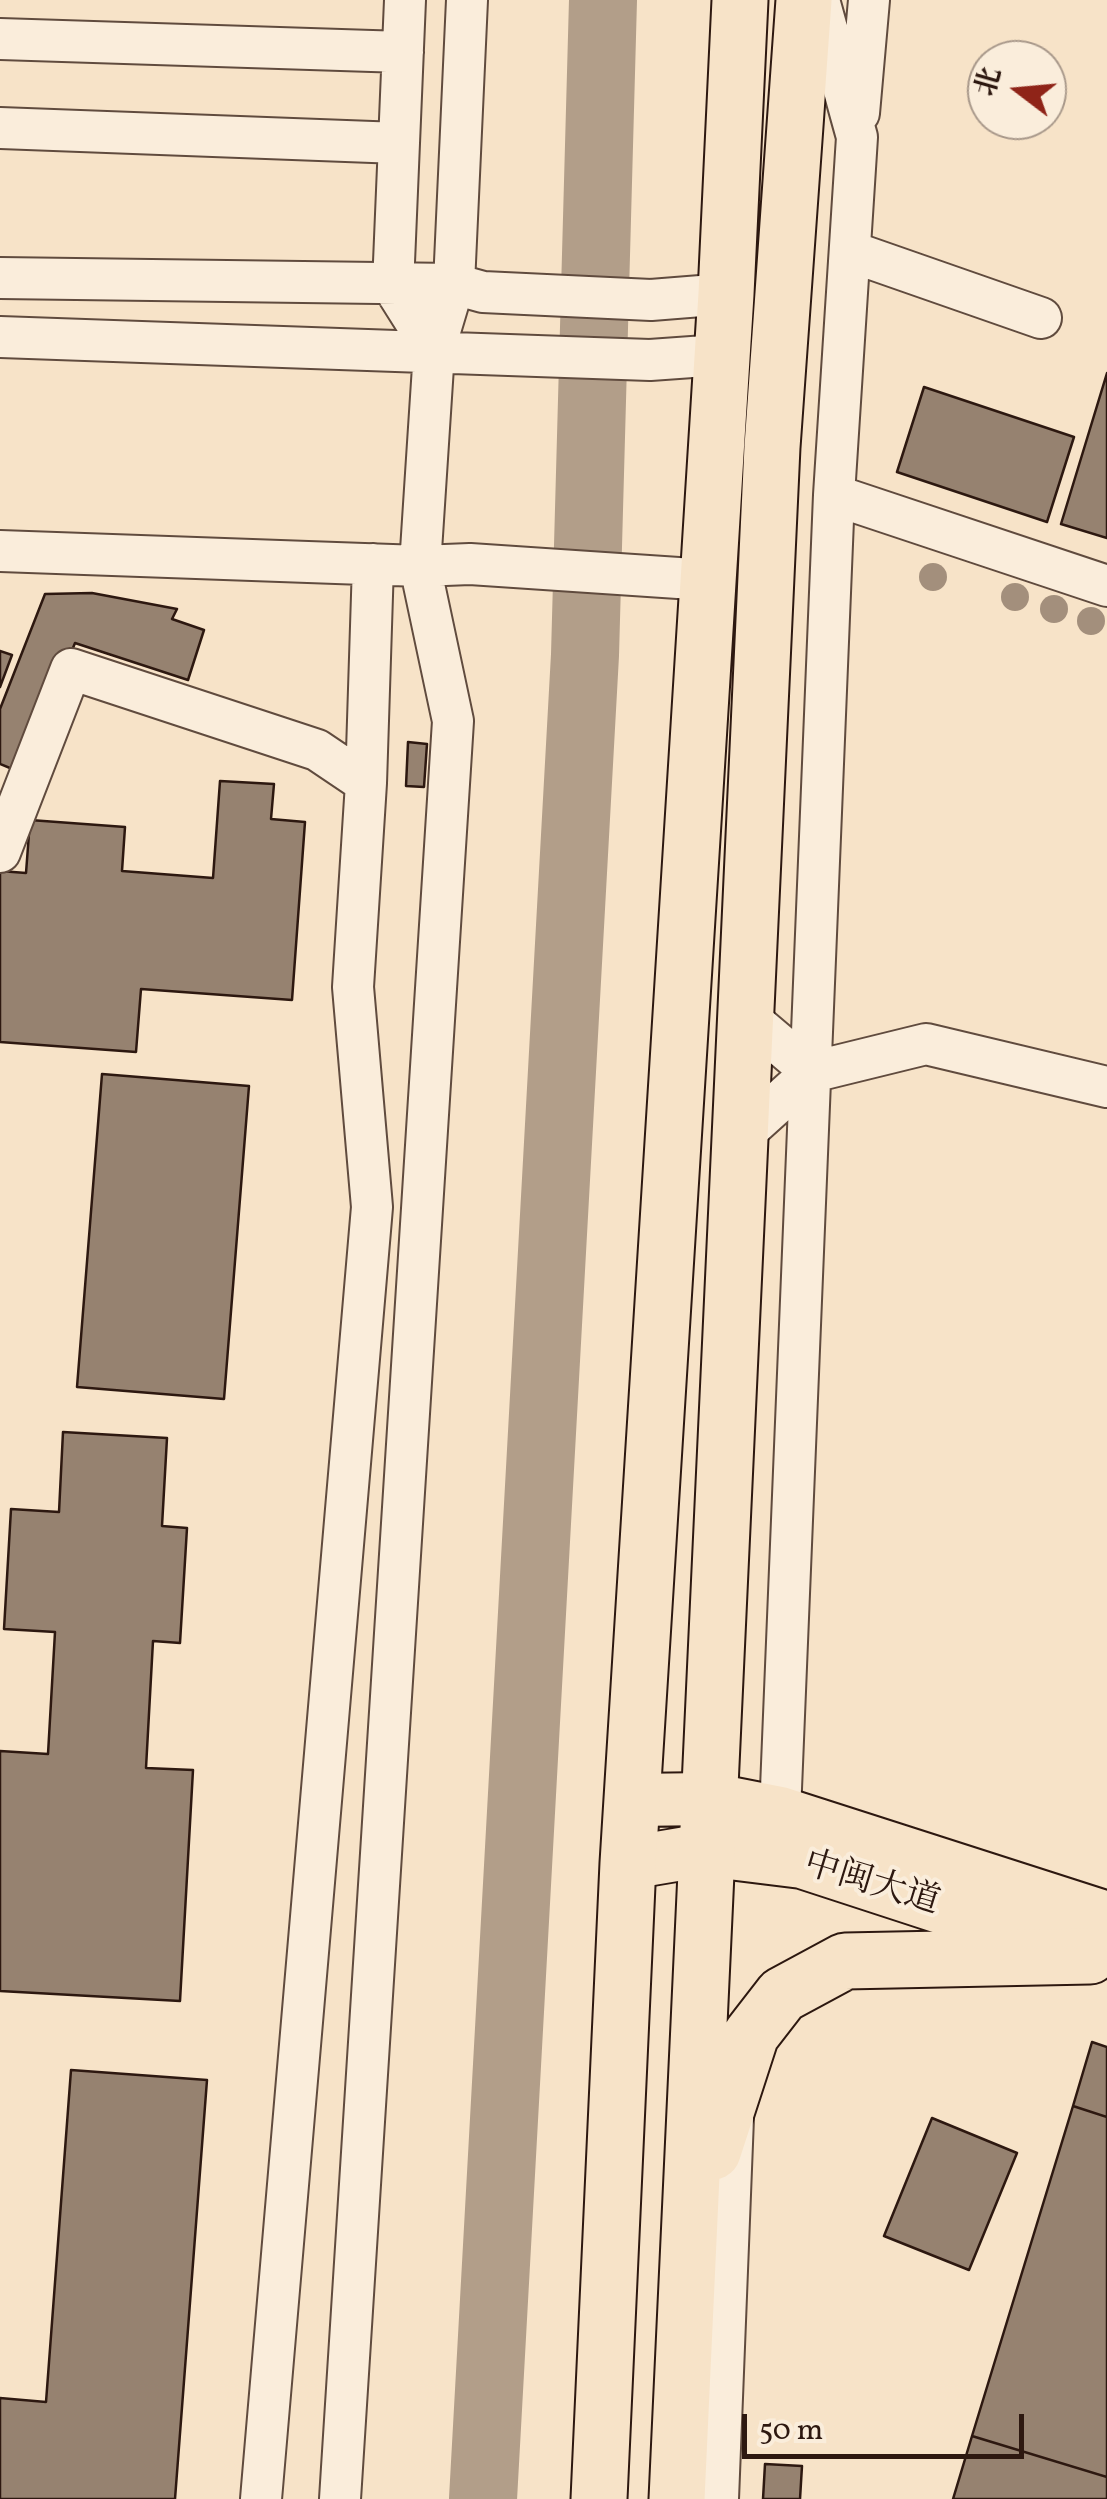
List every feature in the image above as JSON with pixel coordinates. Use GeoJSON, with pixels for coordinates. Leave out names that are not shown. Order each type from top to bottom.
{"type":"FeatureCollection","features":[{"type":"Feature","properties":{"kind":"highway"},"geometry":{"type":"LineString","coordinates":[[599,2499],[688,578],[726,294],[740,0]]}},
{"type":"Feature","properties":{"kind":"highway"},"geometry":{"type":"LineString","coordinates":[[677,2499],[772,447],[804,0]]}},
{"type":"Feature","properties":{"kind":"highway"},"geometry":{"type":"LineString","coordinates":[[689,2232],[751,2035],[782,1995],[846,1961],[1101,1945]]}},
{"type":"Feature","properties":{"kind":"main road","name":"中闽大道"},"geometry":{"type":"LineString","coordinates":[[632,1800],[707,1824],[802,1862],[1101,1945]]}},
{"type":"Feature","properties":{"kind":"main road","name":"中闽大道"},"geometry":{"type":"LineString","coordinates":[[628,1863],[707,1824],[780,1813],[1101,1945]]}},
{"type":"Feature","properties":{"kind":"street"},"geometry":{"type":"LineString","coordinates":[[406,0],[392,286],[434,351]]}},
{"type":"Feature","properties":{"kind":"street"},"geometry":{"type":"LineString","coordinates":[[340,2499],[453,721],[420,566],[434,351],[468,288],[466,0]]}},
{"type":"Feature","properties":{"kind":"street"},"geometry":{"type":"LineString","coordinates":[[819,0],[857,137]]}},
{"type":"Feature","properties":{"kind":"street"},"geometry":{"type":"LineString","coordinates":[[780,1813],[834,495],[869,0]]}},
{"type":"Feature","properties":{"kind":"street"},"geometry":{"type":"LineString","coordinates":[[0,39],[403,52]]}},
{"type":"Feature","properties":{"kind":"street"},"geometry":{"type":"LineString","coordinates":[[0,128],[399,143]]}},
{"type":"Feature","properties":{"kind":"street"},"geometry":{"type":"LineString","coordinates":[[852,252],[1042,318]]}},
{"type":"Feature","properties":{"kind":"street"},"geometry":{"type":"LineString","coordinates":[[0,278],[468,288],[650,300],[726,294]]}},
{"type":"Feature","properties":{"kind":"street"},"geometry":{"type":"LineString","coordinates":[[0,337],[650,360],[720,355]]}},
{"type":"Feature","properties":{"kind":"street"},"geometry":{"type":"LineString","coordinates":[[834,495],[1107,586]]}},
{"type":"Feature","properties":{"kind":"street"},"geometry":{"type":"LineString","coordinates":[[0,551],[420,566],[470,564],[688,578]]}},
{"type":"Feature","properties":{"kind":"street"},"geometry":{"type":"LineString","coordinates":[[262,2499],[372,1207],[353,988],[366,783],[373,564]]}},
{"type":"Feature","properties":{"kind":"street"},"geometry":{"type":"LineString","coordinates":[[0,852],[70,669],[317,750],[366,783]]}},
{"type":"Feature","properties":{"kind":"street"},"geometry":{"type":"LineString","coordinates":[[746,1016],[812,1072]]}},
{"type":"Feature","properties":{"kind":"street"},"geometry":{"type":"LineString","coordinates":[[740,1137],[812,1072],[926,1044],[1107,1087]]}},
{"type":"Feature","properties":{"kind":"street"},"geometry":{"type":"LineString","coordinates":[[718,2499],[734,2080]]}},
{"type":"Feature","properties":{"kind":"building"},"geometry":{"type":"Polygon","coordinates":[[[1107,373],[1107,538],[1061,524],[1107,373]]]}},
{"type":"Feature","properties":{"kind":"building"},"geometry":{"type":"Polygon","coordinates":[[[924,387],[1074,437],[1047,522],[897,472],[924,387]]]}},
{"type":"Feature","properties":{"kind":"building"},"geometry":{"type":"Polygon","coordinates":[[[92,593],[177,609],[172,619],[204,630],[188,680],[75,643],[22,773],[0,764],[0,709],[45,594],[92,593]]]}},
{"type":"Feature","properties":{"kind":"building"},"geometry":{"type":"Polygon","coordinates":[[[0,651],[12,655],[0,687],[0,651]]]}},
{"type":"Feature","properties":{"kind":"building"},"geometry":{"type":"Polygon","coordinates":[[[408,742],[427,744],[424,787],[406,786],[408,742]]]}},
{"type":"Feature","properties":{"kind":"building"},"geometry":{"type":"Polygon","coordinates":[[[220,781],[274,784],[271,819],[305,822],[292,1000],[141,989],[136,1052],[0,1042],[0,871],[26,873],[30,820],[125,827],[122,871],[213,878],[220,781]]]}},
{"type":"Feature","properties":{"kind":"building"},"geometry":{"type":"Polygon","coordinates":[[[102,1074],[249,1086],[224,1399],[77,1387],[102,1074]]]}},
{"type":"Feature","properties":{"kind":"building"},"geometry":{"type":"Polygon","coordinates":[[[63,1432],[167,1438],[162,1526],[187,1528],[180,1643],[153,1641],[146,1768],[193,1770],[180,2001],[0,1991],[0,1751],[48,1754],[55,1632],[4,1629],[11,1509],[59,1512],[63,1432]]]}},
{"type":"Feature","properties":{"kind":"building"},"geometry":{"type":"Polygon","coordinates":[[[1092,2042],[1107,2047],[1107,2117],[1073,2106],[1092,2042]]]}},
{"type":"Feature","properties":{"kind":"building"},"geometry":{"type":"Polygon","coordinates":[[[71,2070],[207,2080],[175,2499],[0,2499],[0,2398],[46,2402],[71,2070]]]}},
{"type":"Feature","properties":{"kind":"building"},"geometry":{"type":"Polygon","coordinates":[[[1073,2106],[1107,2117],[1107,2477],[972,2436],[1073,2106]]]}},
{"type":"Feature","properties":{"kind":"building"},"geometry":{"type":"Polygon","coordinates":[[[932,2118],[1017,2153],[969,2270],[884,2236],[932,2118]]]}},
{"type":"Feature","properties":{"kind":"building"},"geometry":{"type":"Polygon","coordinates":[[[972,2436],[1107,2477],[1107,2499],[953,2499],[972,2436]]]}},
{"type":"Feature","properties":{"kind":"building"},"geometry":{"type":"Polygon","coordinates":[[[765,2464],[802,2466],[800,2499],[763,2499],[765,2464]]]}},
{"type":"Feature","properties":{"kind":"waterway"},"geometry":{"type":"LineString","coordinates":[[483,2499],[585,655],[603,0]]}}]}
